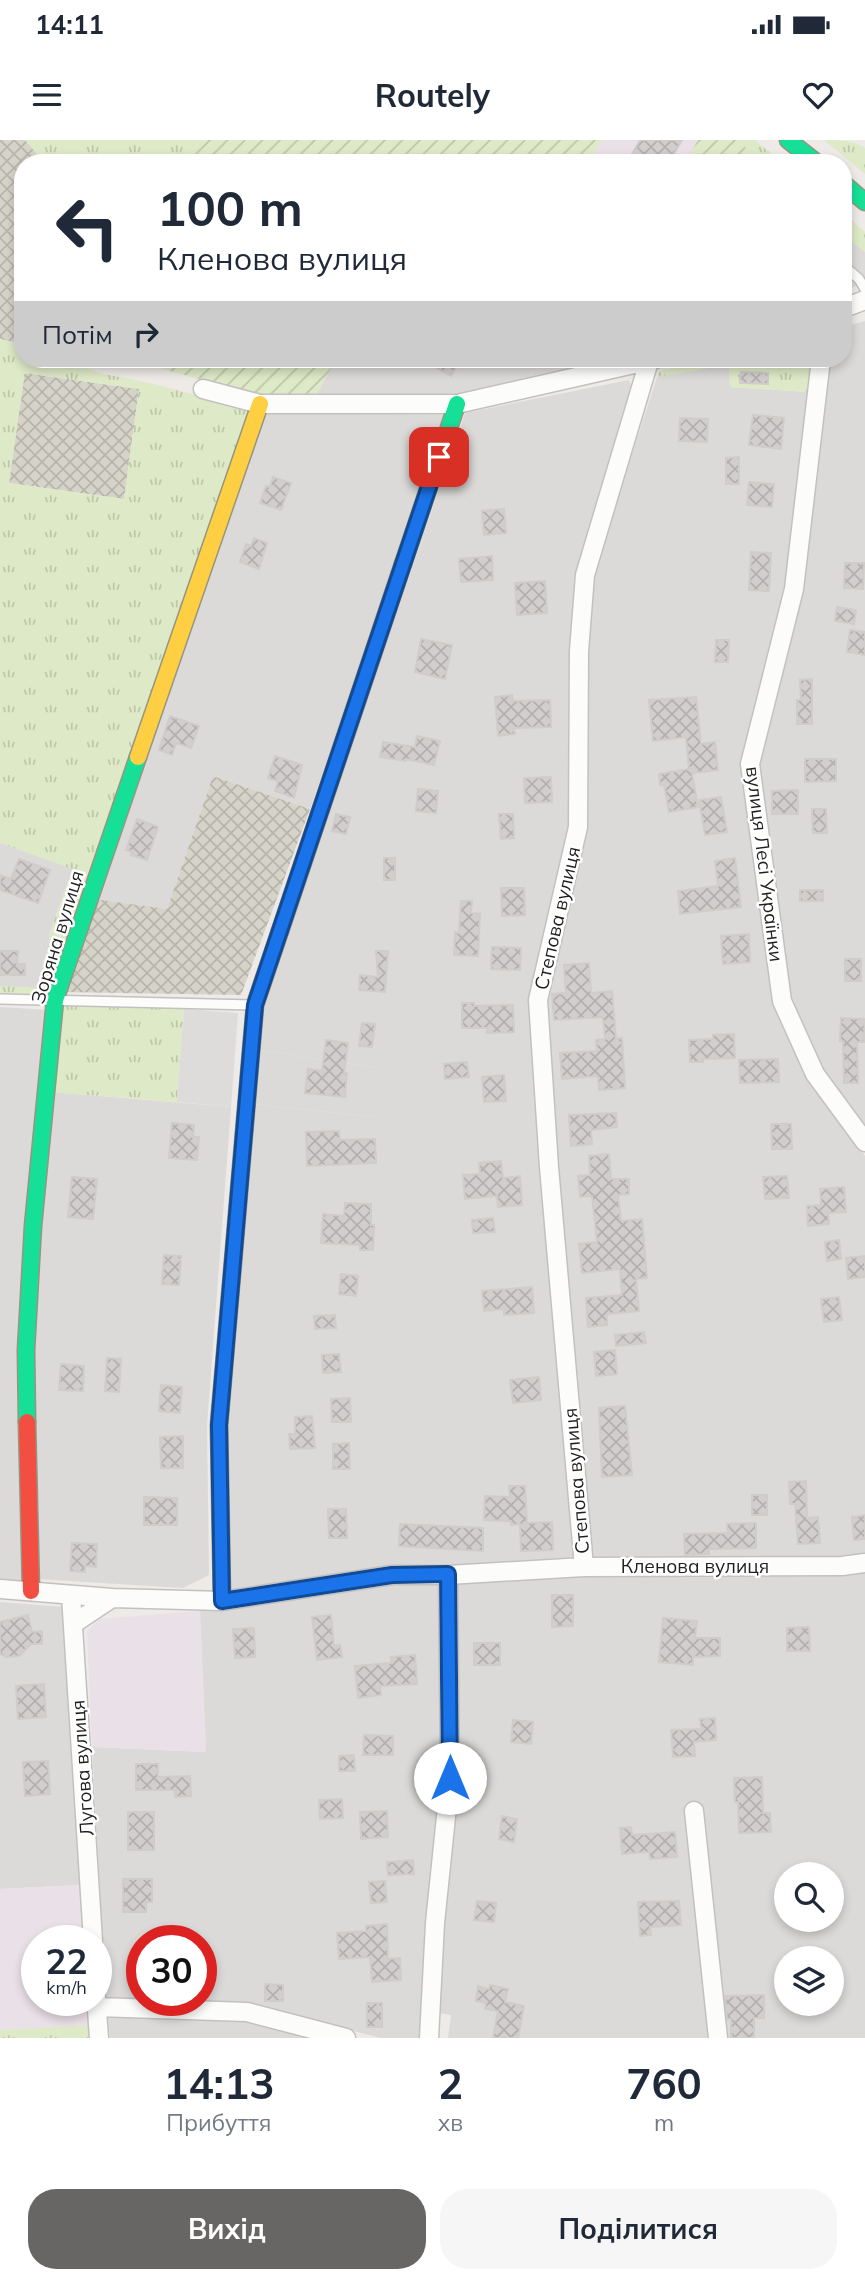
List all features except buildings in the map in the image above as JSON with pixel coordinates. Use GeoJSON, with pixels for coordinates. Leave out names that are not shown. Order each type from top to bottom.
{"type":"FeatureCollection","features":[{"type":"Feature","properties":{"kind":"street"},"geometry":{"type":"LineString","coordinates":[[788,140],[806,154]]}},
{"type":"Feature","properties":{"kind":"street"},"geometry":{"type":"LineString","coordinates":[[203,389],[260,404],[457,404],[617,368]]}},
{"type":"Feature","properties":{"kind":"street","name":"Степова вулиця"},"geometry":{"type":"LineString","coordinates":[[584,1567],[549,1167],[538,1000],[578,827],[579,651],[585,575],[650,368]]}},
{"type":"Feature","properties":{"kind":"street","name":"вулиця Лесі Українки"},"geometry":{"type":"LineString","coordinates":[[820,368],[794,589],[750,764],[782,1001],[815,1074],[865,1142]]}},
{"type":"Feature","properties":{"kind":"street","name":"Зоряна вулиця"},"geometry":{"type":"LineString","coordinates":[[31,1591],[26,1350],[33,1226],[55,1000],[260,404]]}},
{"type":"Feature","properties":{"kind":"street"},"geometry":{"type":"LineString","coordinates":[[222,1601],[219,1425],[255,1005],[457,404]]}},
{"type":"Feature","properties":{"kind":"street","name":"Кленова вулиця"},"geometry":{"type":"LineString","coordinates":[[0,1589],[112,1598],[222,1601],[392,1575],[584,1567],[842,1566],[865,1563]]}},
{"type":"Feature","properties":{"kind":"street"},"geometry":{"type":"LineString","coordinates":[[429,2038],[435,1923],[450,1778],[448,1574]]}},
{"type":"Feature","properties":{"kind":"street","name":"Лугова вулиця"},"geometry":{"type":"LineString","coordinates":[[71,1595],[92,1925]]}},
{"type":"Feature","properties":{"kind":"street"},"geometry":{"type":"LineString","coordinates":[[73,1624],[112,1598]]}},
{"type":"Feature","properties":{"kind":"street"},"geometry":{"type":"LineString","coordinates":[[694,1811],[718,2038]]}},
{"type":"Feature","properties":{"kind":"street"},"geometry":{"type":"LineString","coordinates":[[112,2003],[247,2012],[346,2038]]}},
{"type":"Feature","properties":{"kind":"street"},"geometry":{"type":"LineString","coordinates":[[98,2016],[99,2038]]}},
{"type":"Feature","properties":{"kind":"lane"},"geometry":{"type":"LineString","coordinates":[[852,273],[865,289]]}},
{"type":"Feature","properties":{"kind":"lane"},"geometry":{"type":"LineString","coordinates":[[0,999],[255,1005]]}},
{"type":"Feature","properties":{"kind":"shaded area"},"geometry":{"type":"Polygon","coordinates":[[[0,140],[25,140],[37,154],[14,154],[14,342],[0,339],[0,140]]]}},
{"type":"Feature","properties":{"kind":"shaded area"},"geometry":{"type":"Polygon","coordinates":[[[602,140],[698,140],[690,154],[594,154],[602,140]]]}},
{"type":"Feature","properties":{"kind":"shaded area"},"geometry":{"type":"Polygon","coordinates":[[[852,241],[865,252],[865,282],[852,288],[852,241]]]}},
{"type":"Feature","properties":{"kind":"shaded area"},"geometry":{"type":"Polygon","coordinates":[[[865,321],[865,1129],[821,1070],[790,999],[758,765],[801,590],[829,368],[852,368],[852,325],[865,321]]]}},
{"type":"Feature","properties":{"kind":"shaded area"},"geometry":{"type":"Polygon","coordinates":[[[331,368],[573,368],[461,395],[314,399],[331,368]]]}},
{"type":"Feature","properties":{"kind":"shaded area"},"geometry":{"type":"Polygon","coordinates":[[[707,368],[729,368],[730,387],[810,392],[786,587],[742,764],[775,1003],[808,1078],[865,1156],[865,1556],[841,1559],[590,1560],[556,1167],[545,1001],[584,828],[585,652],[592,577],[657,377],[707,368]]]}},
{"type":"Feature","properties":{"kind":"shaded area"},"geometry":{"type":"Polygon","coordinates":[[[24,373],[139,389],[124,499],[9,483],[24,373]]]}},
{"type":"Feature","properties":{"kind":"shaded area"},"geometry":{"type":"Polygon","coordinates":[[[629,380],[635,396],[580,574],[572,826],[532,1000],[577,1560],[392,1568],[230,1593],[227,1425],[254,1104],[374,1117],[379,1068],[259,1050],[262,1007],[465,413],[629,380]]]}},
{"type":"Feature","properties":{"kind":"shaded area"},"geometry":{"type":"Polygon","coordinates":[[[262,413],[448,415],[310,809],[213,776],[167,909],[95,899],[262,413]]]}},
{"type":"Feature","properties":{"kind":"shaded area"},"geometry":{"type":"Polygon","coordinates":[[[213,776],[310,809],[241,995],[64,992],[95,899],[167,909],[213,776]]]}},
{"type":"Feature","properties":{"kind":"shaded area"},"geometry":{"type":"Polygon","coordinates":[[[0,843],[73,868],[50,932],[46,989],[0,986],[0,843]]]}},
{"type":"Feature","properties":{"kind":"shaded area"},"geometry":{"type":"Polygon","coordinates":[[[0,1007],[49,1010],[22,1582],[0,1581],[0,1007]]]}},
{"type":"Feature","properties":{"kind":"shaded area"},"geometry":{"type":"Polygon","coordinates":[[[184,1009],[238,1013],[231,1107],[177,1102],[184,1009]]]}},
{"type":"Feature","properties":{"kind":"shaded area"},"geometry":{"type":"Polygon","coordinates":[[[259,1050],[379,1068],[375,1117],[254,1104],[259,1050]]]}},
{"type":"Feature","properties":{"kind":"shaded area"},"geometry":{"type":"Polygon","coordinates":[[[51,1092],[231,1107],[207,1425],[209,1575],[183,1588],[38,1579],[34,1351],[51,1092]]]}},
{"type":"Feature","properties":{"kind":"shaded area"},"geometry":{"type":"Polygon","coordinates":[[[865,1570],[865,2038],[448,2038],[451,2015],[439,2013],[456,1582],[584,1574],[865,1570]]]}},
{"type":"Feature","properties":{"kind":"shaded area"},"geometry":{"type":"Polygon","coordinates":[[[441,1583],[443,1778],[422,2038],[381,2038],[251,2005],[217,2004],[217,1925],[126,1925],[126,2001],[112,2000],[112,1925],[102,1925],[92,1747],[206,1752],[200,1611],[392,1584],[441,1583]]]}},
{"type":"Feature","properties":{"kind":"shaded area"},"geometry":{"type":"Polygon","coordinates":[[[0,1602],[64,1607],[81,1885],[0,1889],[0,1602]]]}},
{"type":"Feature","properties":{"kind":"shaded area"},"geometry":{"type":"Polygon","coordinates":[[[200,1611],[206,1752],[92,1747],[87,1631],[100,1619],[200,1611]]]}},
{"type":"Feature","properties":{"kind":"shaded area"},"geometry":{"type":"Polygon","coordinates":[[[81,1885],[83,1925],[21,1925],[21,2016],[89,2016],[90,2025],[0,2030],[0,1889],[81,1885]]]}},
{"type":"Feature","properties":{"kind":"shaded area"},"geometry":{"type":"Polygon","coordinates":[[[112,2015],[246,2019],[318,2038],[110,2038],[108,2016],[112,2015]]]}},
{"type":"Feature","properties":{"kind":"green space"},"geometry":{"type":"Polygon","coordinates":[[[25,140],[200,140],[193,154],[37,154],[25,140]]]}},
{"type":"Feature","properties":{"kind":"green space"},"geometry":{"type":"Polygon","coordinates":[[[200,140],[602,140],[594,154],[193,154],[200,140]]]}},
{"type":"Feature","properties":{"kind":"green space"},"geometry":{"type":"Polygon","coordinates":[[[698,140],[738,140],[752,154],[690,154],[698,140]]]}},
{"type":"Feature","properties":{"kind":"green space"},"geometry":{"type":"Polygon","coordinates":[[[738,140],[755,140],[771,154],[752,154],[738,140]]]}},
{"type":"Feature","properties":{"kind":"green space"},"geometry":{"type":"Polygon","coordinates":[[[824,140],[841,140],[865,148],[865,174],[852,163],[852,154],[841,154],[824,140]]]}},
{"type":"Feature","properties":{"kind":"green space"},"geometry":{"type":"Polygon","coordinates":[[[852,221],[865,232],[865,252],[852,241],[852,221]]]}},
{"type":"Feature","properties":{"kind":"green space"},"geometry":{"type":"Polygon","coordinates":[[[0,339],[14,342],[14,368],[88,368],[252,410],[51,994],[0,994],[0,986],[46,988],[50,932],[73,869],[0,843],[0,339]],[[25,373],[9,483],[124,499],[139,389],[25,373]]]}},
{"type":"Feature","properties":{"kind":"green space"},"geometry":{"type":"Polygon","coordinates":[[[159,368],[331,368],[314,399],[263,397],[159,368]]]}},
{"type":"Feature","properties":{"kind":"green space"},"geometry":{"type":"Polygon","coordinates":[[[673,368],[707,368],[657,377],[659,371],[673,368]]]}},
{"type":"Feature","properties":{"kind":"green space"},"geometry":{"type":"Polygon","coordinates":[[[729,368],[813,368],[810,392],[730,387],[729,368]]]}},
{"type":"Feature","properties":{"kind":"green space"},"geometry":{"type":"Polygon","coordinates":[[[60,1005],[184,1009],[177,1102],[51,1092],[60,1005]]]}},
{"type":"Feature","properties":{"kind":"green space"},"geometry":{"type":"Polygon","coordinates":[[[90,2025],[90,2038],[0,2038],[0,2030],[90,2025]]]}},
{"type":"Feature","properties":{"kind":"traffic: fast"},"geometry":{"type":"LineString","coordinates":[[788,140],[806,154]]}},
{"type":"Feature","properties":{"kind":"traffic: fast"},"geometry":{"type":"LineString","coordinates":[[852,191],[865,202]]}},
{"type":"Feature","properties":{"kind":"traffic: fast"},"geometry":{"type":"LineString","coordinates":[[403,564],[457,404]]}},
{"type":"Feature","properties":{"kind":"traffic: fast"},"geometry":{"type":"LineString","coordinates":[[27,1422],[26,1350],[33,1226],[55,1000],[138,757]]}},
{"type":"Feature","properties":{"kind":"traffic: fast"},"geometry":{"type":"LineString","coordinates":[[222,1601],[219,1425],[255,1005],[280,931]]}},
{"type":"Feature","properties":{"kind":"traffic: slow"},"geometry":{"type":"LineString","coordinates":[[138,757],[260,404]]}},
{"type":"Feature","properties":{"kind":"traffic: slow"},"geometry":{"type":"LineString","coordinates":[[280,931],[403,564]]}},
{"type":"Feature","properties":{"kind":"traffic: jam"},"geometry":{"type":"LineString","coordinates":[[27,1422],[31,1591]]}},
{"type":"Feature","properties":{"kind":"route"},"geometry":{"type":"LineString","coordinates":[[439,457],[255,1005],[219,1425],[222,1601],[392,1575],[448,1574],[450,1778]]}}]}
